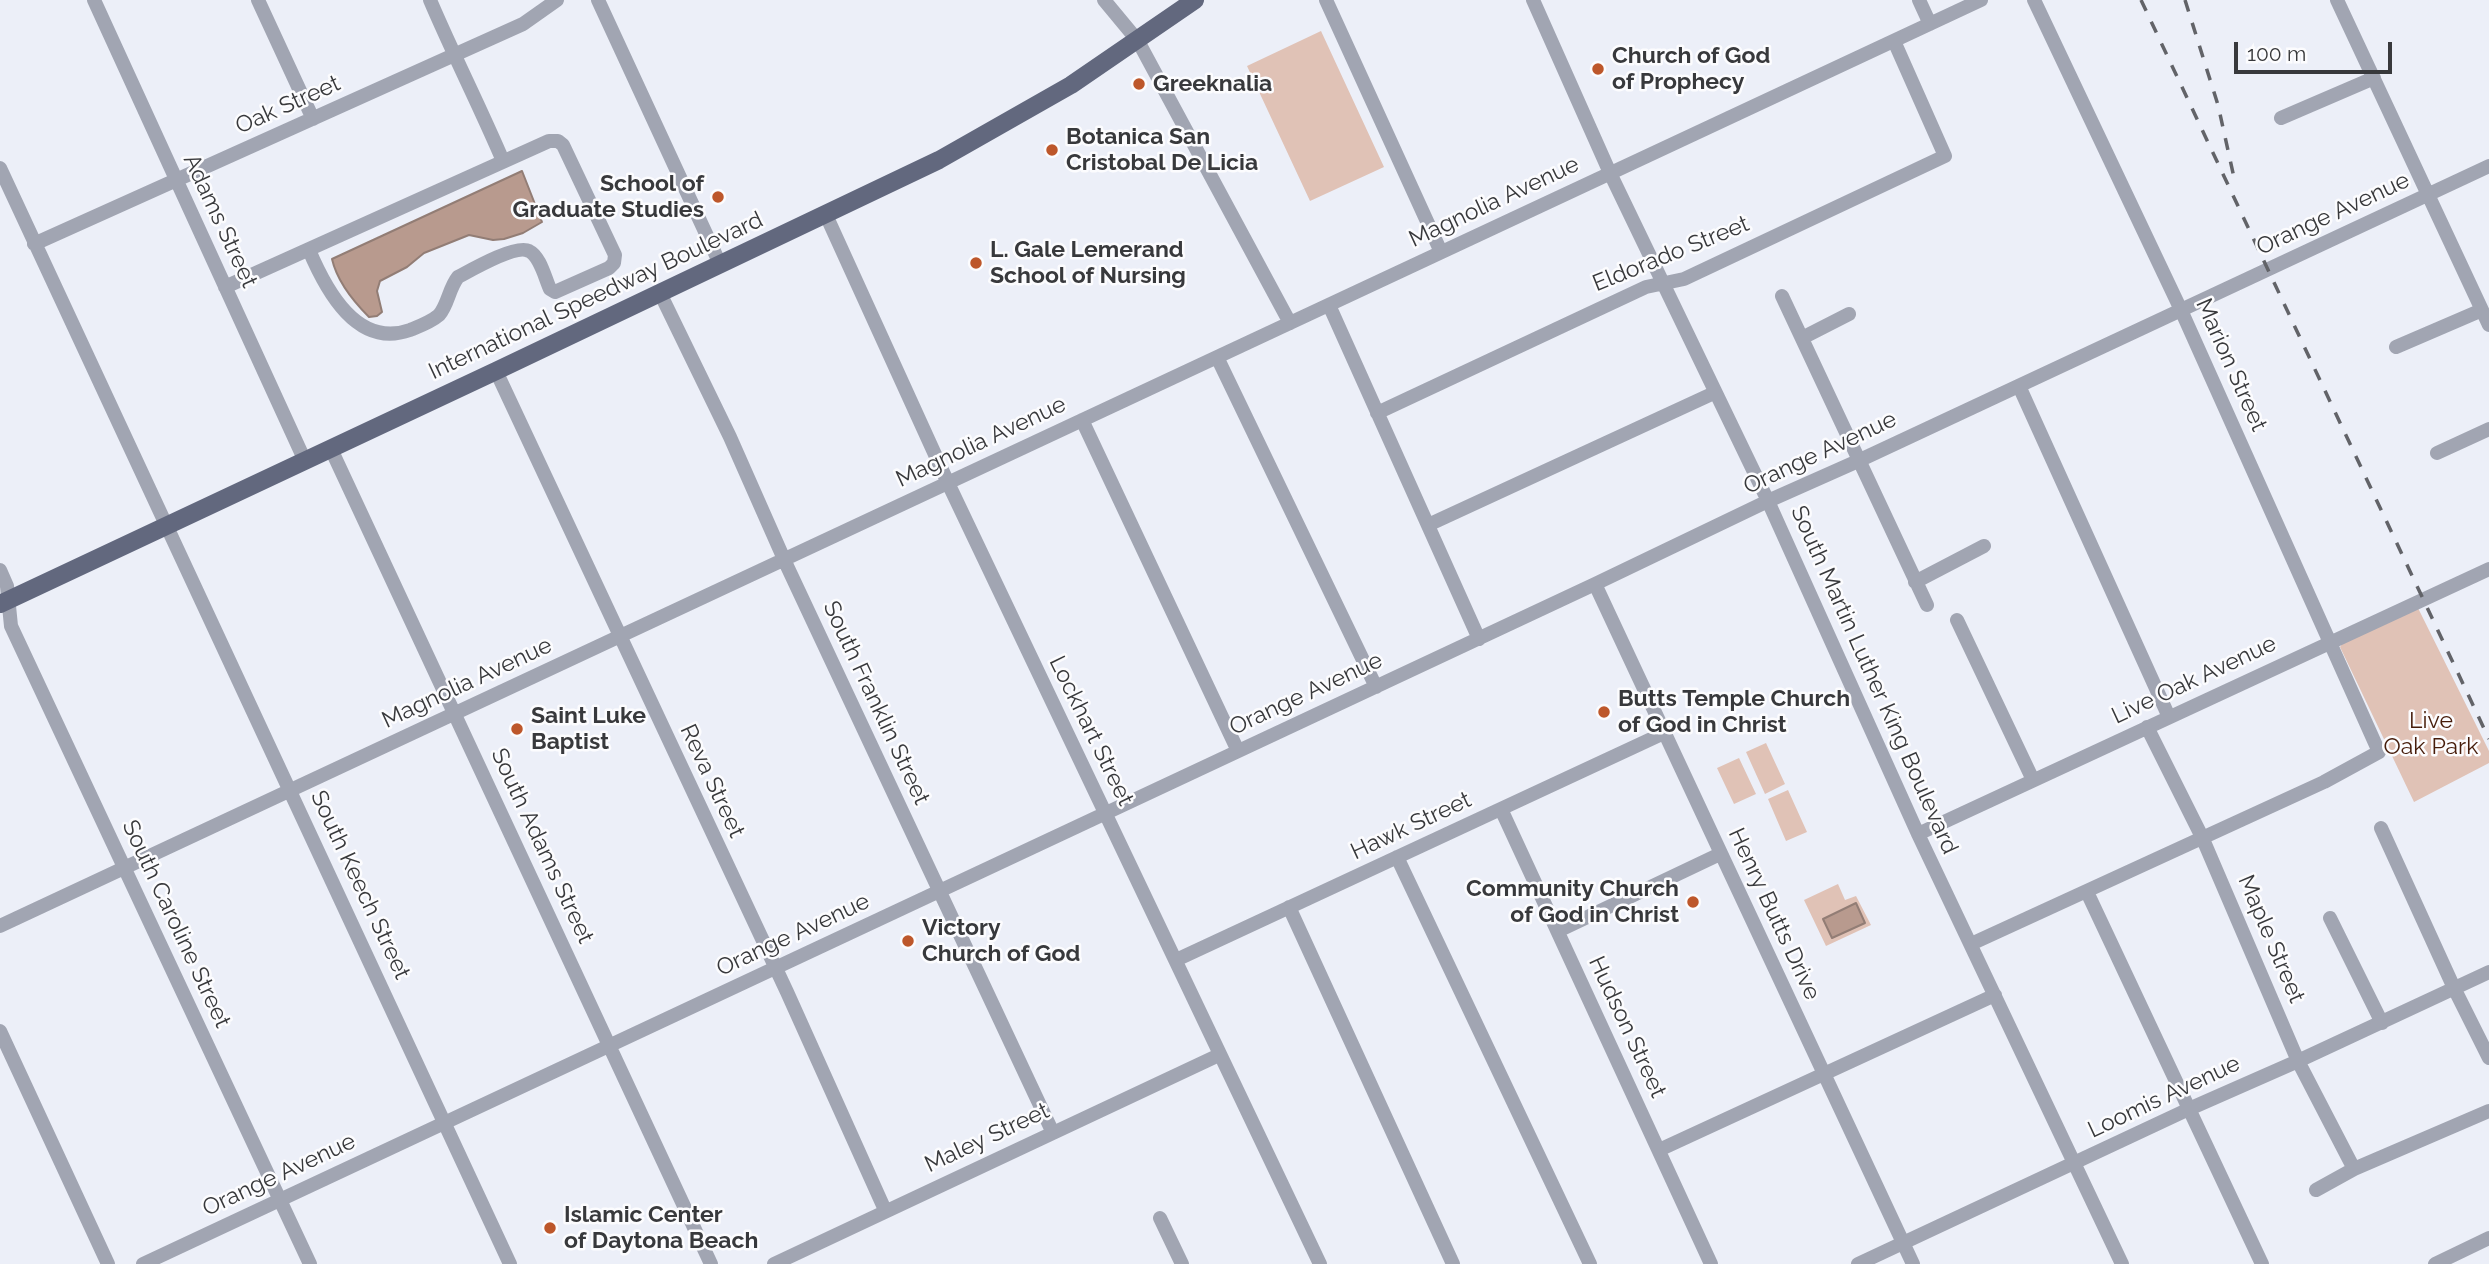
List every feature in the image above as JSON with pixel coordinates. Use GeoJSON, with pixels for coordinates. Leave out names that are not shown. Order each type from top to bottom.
{"type":"FeatureCollection","features":[{"type":"Feature","properties":{"kind":"main road","name":"International Speedway Boulevard"},"geometry":{"type":"LineString","coordinates":[[4,602],[826,215],[984,136],[1071,85],[1195,0]]}},
{"type":"Feature","properties":{"kind":"street","name":"Adams Street"},"geometry":{"type":"LineString","coordinates":[[94,0],[305,461]]}},
{"type":"Feature","properties":{"kind":"street"},"geometry":{"type":"LineString","coordinates":[[258,0],[313,119]]}},
{"type":"Feature","properties":{"kind":"street"},"geometry":{"type":"LineString","coordinates":[[429,0],[453,55],[474,92],[503,161]]}},
{"type":"Feature","properties":{"kind":"street","name":"Oak Street"},"geometry":{"type":"LineString","coordinates":[[34,244],[523,24],[557,0]]}},
{"type":"Feature","properties":{"kind":"street"},"geometry":{"type":"LineString","coordinates":[[598,0],[720,264]]}},
{"type":"Feature","properties":{"kind":"street"},"geometry":{"type":"LineString","coordinates":[[1104,0],[1138,41],[1290,323]]}},
{"type":"Feature","properties":{"kind":"street"},"geometry":{"type":"LineString","coordinates":[[1326,0],[1441,252]]}},
{"type":"Feature","properties":{"kind":"street"},"geometry":{"type":"LineString","coordinates":[[1919,0],[1930,24]]}},
{"type":"Feature","properties":{"kind":"street","name":"Magnolia Avenue"},"geometry":{"type":"LineString","coordinates":[[0,926],[1981,0]]}},
{"type":"Feature","properties":{"kind":"street","name":"Marion Street"},"geometry":{"type":"LineString","coordinates":[[2034,0],[2181,310],[2379,752],[2323,782],[2202,837]]}},
{"type":"Feature","properties":{"kind":"street"},"geometry":{"type":"LineString","coordinates":[[2337,0],[2489,325]]}},
{"type":"Feature","properties":{"kind":"street","name":"South Martin Luther King Boulevard"},"geometry":{"type":"LineString","coordinates":[[1539,2],[1610,173],[1768,501],[1918,834],[2122,1264]]}},
{"type":"Feature","properties":{"kind":"street","name":"Eldorado Street"},"geometry":{"type":"LineString","coordinates":[[1377,413],[1646,287],[1684,279],[1945,156],[1894,41]]}},
{"type":"Feature","properties":{"kind":"street"},"geometry":{"type":"LineString","coordinates":[[2281,118],[2374,78]]}},
{"type":"Feature","properties":{"kind":"street"},"geometry":{"type":"LineString","coordinates":[[225,287],[549,141],[558,141],[563,145],[615,255],[614,263],[609,268],[555,292],[550,289],[530,251],[521,249],[511,252],[458,277],[436,318],[390,335],[360,325],[342,310],[322,281],[309,250]]}},
{"type":"Feature","properties":{"kind":"street","name":"Orange Avenue"},"geometry":{"type":"LineString","coordinates":[[143,1264],[1768,501],[2489,166]]}},
{"type":"Feature","properties":{"kind":"street","name":"South Keech Street"},"geometry":{"type":"LineString","coordinates":[[0,168],[6,196],[34,244],[510,1264]]}},
{"type":"Feature","properties":{"kind":"street","name":"Lockhart Street"},"geometry":{"type":"LineString","coordinates":[[826,215],[948,483],[1320,1264]]}},
{"type":"Feature","properties":{"kind":"street","name":"South Franklin Street"},"geometry":{"type":"LineString","coordinates":[[660,293],[730,437],[784,560],[1053,1133]]}},
{"type":"Feature","properties":{"kind":"street"},"geometry":{"type":"LineString","coordinates":[[1782,296],[1927,605]]}},
{"type":"Feature","properties":{"kind":"street"},"geometry":{"type":"LineString","coordinates":[[1329,305],[1479,639]]}},
{"type":"Feature","properties":{"kind":"street"},"geometry":{"type":"LineString","coordinates":[[2396,347],[2482,310]]}},
{"type":"Feature","properties":{"kind":"street"},"geometry":{"type":"LineString","coordinates":[[1802,338],[1849,314]]}},
{"type":"Feature","properties":{"kind":"street"},"geometry":{"type":"LineString","coordinates":[[1217,357],[1376,687]]}},
{"type":"Feature","properties":{"kind":"street","name":"Reva Street"},"geometry":{"type":"LineString","coordinates":[[496,371],[885,1210]]}},
{"type":"Feature","properties":{"kind":"street"},"geometry":{"type":"LineString","coordinates":[[2020,386],[2169,717]]}},
{"type":"Feature","properties":{"kind":"street"},"geometry":{"type":"LineString","coordinates":[[1428,525],[1714,393]]}},
{"type":"Feature","properties":{"kind":"street"},"geometry":{"type":"LineString","coordinates":[[1082,420],[1238,751]]}},
{"type":"Feature","properties":{"kind":"street"},"geometry":{"type":"LineString","coordinates":[[2437,453],[2489,429]]}},
{"type":"Feature","properties":{"kind":"street","name":"South Adams Street"},"geometry":{"type":"LineString","coordinates":[[331,449],[711,1264]]}},
{"type":"Feature","properties":{"kind":"street"},"geometry":{"type":"LineString","coordinates":[[1915,582],[1983,546]]}},
{"type":"Feature","properties":{"kind":"street","name":"Live Oak Avenue"},"geometry":{"type":"LineString","coordinates":[[1918,834],[2489,569]]}},
{"type":"Feature","properties":{"kind":"street","name":"South Caroline Street"},"geometry":{"type":"LineString","coordinates":[[0,570],[7,586],[4,602],[11,626],[310,1264]]}},
{"type":"Feature","properties":{"kind":"street","name":"Henry Butts Drive"},"geometry":{"type":"LineString","coordinates":[[1595,584],[1913,1264]]}},
{"type":"Feature","properties":{"kind":"street"},"geometry":{"type":"LineString","coordinates":[[1957,620],[2033,780]]}},
{"type":"Feature","properties":{"kind":"street","name":"Maple Street"},"geometry":{"type":"LineString","coordinates":[[2147,727],[2202,837],[2298,1061],[2354,1169]]}},
{"type":"Feature","properties":{"kind":"street","name":"Hawk Street"},"geometry":{"type":"LineString","coordinates":[[1177,960],[1664,733]]}},
{"type":"Feature","properties":{"kind":"street","name":"Hudson Street"},"geometry":{"type":"LineString","coordinates":[[1502,809],[1711,1264]]}},
{"type":"Feature","properties":{"kind":"street"},"geometry":{"type":"LineString","coordinates":[[2381,828],[2489,1058]]}},
{"type":"Feature","properties":{"kind":"street"},"geometry":{"type":"LineString","coordinates":[[1971,944],[2202,837]]}},
{"type":"Feature","properties":{"kind":"street"},"geometry":{"type":"LineString","coordinates":[[1558,930],[1720,854]]}},
{"type":"Feature","properties":{"kind":"street"},"geometry":{"type":"LineString","coordinates":[[1398,857],[1590,1264]]}},
{"type":"Feature","properties":{"kind":"street"},"geometry":{"type":"LineString","coordinates":[[2087,892],[2262,1264]]}},
{"type":"Feature","properties":{"kind":"street"},"geometry":{"type":"LineString","coordinates":[[1289,907],[1453,1264]]}},
{"type":"Feature","properties":{"kind":"street"},"geometry":{"type":"LineString","coordinates":[[2330,918],[2382,1023]]}},
{"type":"Feature","properties":{"kind":"street","name":"Loomis Avenue"},"geometry":{"type":"LineString","coordinates":[[1858,1264],[2189,1108],[2382,1023],[2489,972]]}},
{"type":"Feature","properties":{"kind":"street"},"geometry":{"type":"LineString","coordinates":[[1659,1150],[1995,995]]}},
{"type":"Feature","properties":{"kind":"street"},"geometry":{"type":"LineString","coordinates":[[0,1031],[108,1264]]}},
{"type":"Feature","properties":{"kind":"street","name":"Maley Street"},"geometry":{"type":"LineString","coordinates":[[774,1264],[1219,1055]]}},
{"type":"Feature","properties":{"kind":"street"},"geometry":{"type":"LineString","coordinates":[[2316,1190],[2354,1169],[2489,1111]]}},
{"type":"Feature","properties":{"kind":"street"},"geometry":{"type":"LineString","coordinates":[[1160,1219],[1182,1264]]}},
{"type":"Feature","properties":{"kind":"street"},"geometry":{"type":"LineString","coordinates":[[2435,1264],[2489,1238]]}},
{"type":"Feature","properties":{"kind":"green space"},"geometry":{"type":"Polygon","coordinates":[[[1321,31],[1384,167],[1310,201],[1247,66],[1321,31]]]}},
{"type":"Feature","properties":{"kind":"green space","name":"Live Oak Park"},"geometry":{"type":"Polygon","coordinates":[[[2418,608],[2489,751],[2489,763],[2414,802],[2340,647],[2344,641],[2418,608]]]}},
{"type":"Feature","properties":{"kind":"green space"},"geometry":{"type":"Polygon","coordinates":[[[1766,743],[1785,784],[1765,794],[1746,752],[1766,743]]]}},
{"type":"Feature","properties":{"kind":"green space"},"geometry":{"type":"Polygon","coordinates":[[[1739,758],[1756,794],[1734,804],[1717,768],[1739,758]]]}},
{"type":"Feature","properties":{"kind":"green space"},"geometry":{"type":"Polygon","coordinates":[[[1788,790],[1807,832],[1786,841],[1768,799],[1788,790]]]}},
{"type":"Feature","properties":{"kind":"green space"},"geometry":{"type":"Polygon","coordinates":[[[1838,884],[1845,900],[1856,896],[1871,925],[1826,946],[1804,900],[1838,884]]]}},
{"type":"Feature","properties":{"kind":"shaded area"},"geometry":{"type":"Polygon","coordinates":[[[522,171],[542,222],[523,233],[504,239],[493,240],[469,235],[424,253],[407,267],[380,281],[377,291],[382,312],[377,316],[369,317],[346,290],[332,259],[522,171]]]}},
{"type":"Feature","properties":{"kind":"shaded area"},"geometry":{"type":"Polygon","coordinates":[[[1856,903],[1865,923],[1832,938],[1823,919],[1856,903]]]}},
{"type":"Feature","properties":{"kind":"railway"},"geometry":{"type":"LineString","coordinates":[[2141,0],[2489,739]]}},
{"type":"Feature","properties":{"kind":"railway"},"geometry":{"type":"LineString","coordinates":[[2185,0],[2218,105],[2235,182]]}},
{"type":"Feature","properties":{"kind":"place","name":"Church of God of Prophecy"},"geometry":{"type":"Point","coordinates":[1598,69]}},
{"type":"Feature","properties":{"kind":"place","name":"Greeknalia"},"geometry":{"type":"Point","coordinates":[1139,84]}},
{"type":"Feature","properties":{"kind":"place","name":"Botanica San Cristobal De Licia"},"geometry":{"type":"Point","coordinates":[1052,150]}},
{"type":"Feature","properties":{"kind":"place","name":"School of Graduate Studies"},"geometry":{"type":"Point","coordinates":[718,197]}},
{"type":"Feature","properties":{"kind":"place","name":"L. Gale Lemerand School of Nursing"},"geometry":{"type":"Point","coordinates":[976,263]}},
{"type":"Feature","properties":{"kind":"place","name":"Butts Temple Church of God in Christ"},"geometry":{"type":"Point","coordinates":[1604,712]}},
{"type":"Feature","properties":{"kind":"place","name":"Saint Luke Baptist"},"geometry":{"type":"Point","coordinates":[517,729]}},
{"type":"Feature","properties":{"kind":"place","name":"Community Church of God in Christ"},"geometry":{"type":"Point","coordinates":[1693,902]}},
{"type":"Feature","properties":{"kind":"place","name":"Victory Church of God"},"geometry":{"type":"Point","coordinates":[908,941]}},
{"type":"Feature","properties":{"kind":"place","name":"Islamic Center of Daytona Beach"},"geometry":{"type":"Point","coordinates":[550,1228]}}]}
